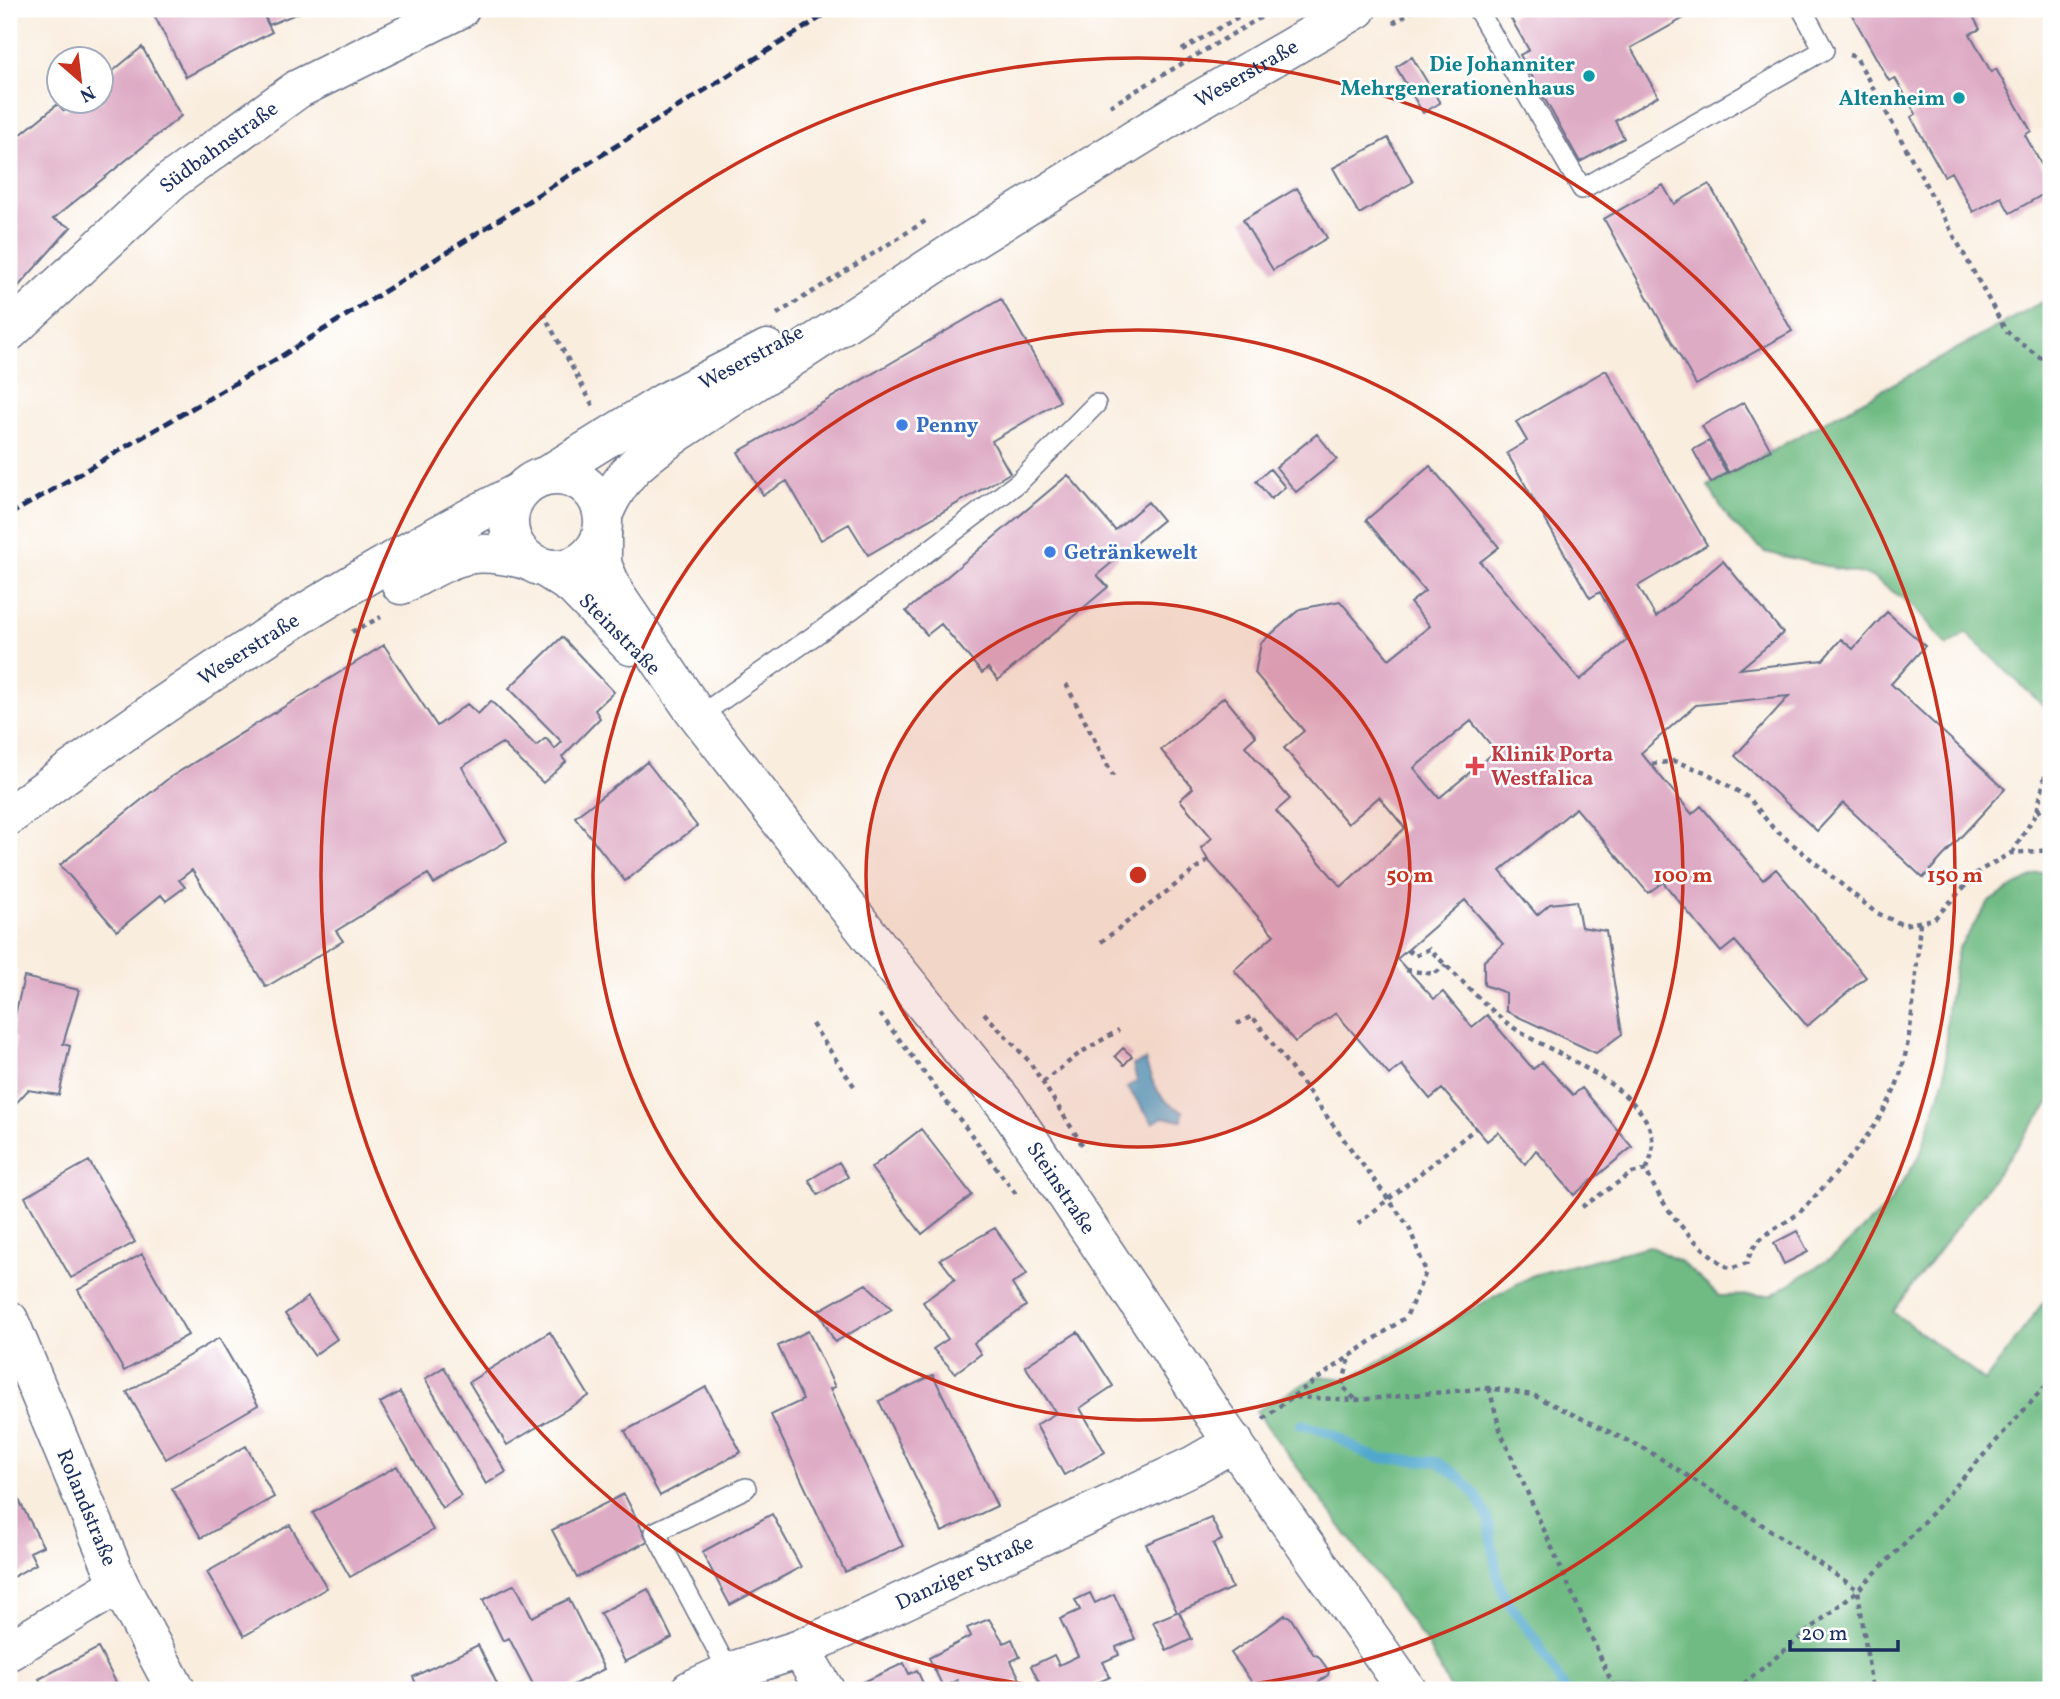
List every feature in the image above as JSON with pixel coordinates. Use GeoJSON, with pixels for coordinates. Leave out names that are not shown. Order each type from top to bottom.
{"type":"FeatureCollection","features":[{"type":"Feature","properties":{"kind":"main road","name":"Südbahnstraße"},"geometry":{"type":"LineString","coordinates":[[9,332],[172,181],[298,89],[460,9]]}},
{"type":"Feature","properties":{"kind":"main road","name":"Weserstraße"},"geometry":{"type":"LineString","coordinates":[[602,524],[614,489],[635,463],[958,249],[1179,112],[1357,9]]}},
{"type":"Feature","properties":{"kind":"main road","name":"Weserstraße"},"geometry":{"type":"LineString","coordinates":[[9,816],[79,763],[320,607],[456,524],[533,484],[665,402],[958,249]]}},
{"type":"Feature","properties":{"kind":"main road"},"geometry":{"type":"LineString","coordinates":[[564,475],[584,484],[598,500],[602,524],[596,547],[574,566],[536,564],[510,536],[510,506],[533,484],[564,475]]}},
{"type":"Feature","properties":{"kind":"main road","name":"Steinstraße"},"geometry":{"type":"LineString","coordinates":[[602,524],[602,565],[615,594],[695,710],[895,968],[1006,1105],[1246,1433],[1407,1690]]}},
{"type":"Feature","properties":{"kind":"main road","name":"Weserstraße"},"geometry":{"type":"LineString","coordinates":[[131,730],[464,553],[496,552],[536,564]]}},
{"type":"Feature","properties":{"kind":"main road","name":"Steinstraße"},"geometry":{"type":"LineString","coordinates":[[536,564],[573,586],[695,710]]}},
{"type":"Feature","properties":{"kind":"main road","name":"Rolandstraße"},"geometry":{"type":"LineString","coordinates":[[9,1320],[118,1584],[176,1690]]}},
{"type":"Feature","properties":{"kind":"main road","name":"Danziger Straße"},"geometry":{"type":"LineString","coordinates":[[690,1690],[729,1672],[800,1649],[1194,1465],[1246,1433]]}},
{"type":"Feature","properties":{"kind":"main road"},"geometry":{"type":"LineString","coordinates":[[9,1651],[118,1584]]}},
{"type":"Feature","properties":{"kind":"main road"},"geometry":{"type":"LineString","coordinates":[[800,1649],[825,1690]]}},
{"type":"Feature","properties":{"kind":"lane"},"geometry":{"type":"LineString","coordinates":[[1480,9],[1478,10],[1582,189],[1824,50],[1802,9]]}},
{"type":"Feature","properties":{"kind":"lane"},"geometry":{"type":"LineString","coordinates":[[695,710],[851,610],[1019,482],[1096,404]]}},
{"type":"Feature","properties":{"kind":"lane"},"geometry":{"type":"LineString","coordinates":[[729,1672],[654,1532],[746,1488]]}},
{"type":"Feature","properties":{"kind":"path"},"geometry":{"type":"LineString","coordinates":[[1182,50],[1252,9]]}},
{"type":"Feature","properties":{"kind":"path"},"geometry":{"type":"LineString","coordinates":[[1101,112],[1275,9]]}},
{"type":"Feature","properties":{"kind":"path"},"geometry":{"type":"LineString","coordinates":[[1824,50],[1856,57],[2006,331],[2038,356],[2051,362]]}},
{"type":"Feature","properties":{"kind":"path"},"geometry":{"type":"LineString","coordinates":[[771,318],[936,215]]}},
{"type":"Feature","properties":{"kind":"path"},"geometry":{"type":"LineString","coordinates":[[543,313],[594,409]]}},
{"type":"Feature","properties":{"kind":"path"},"geometry":{"type":"LineString","coordinates":[[342,637],[388,613]]}},
{"type":"Feature","properties":{"kind":"path"},"geometry":{"type":"LineString","coordinates":[[1066,684],[1113,776]]}},
{"type":"Feature","properties":{"kind":"path"},"geometry":{"type":"LineString","coordinates":[[1652,764],[1674,761],[1704,772],[1749,798],[1773,828],[1875,912],[1903,925],[1934,919],[1979,871],[2011,853],[2051,850]]}},
{"type":"Feature","properties":{"kind":"path"},"geometry":{"type":"LineString","coordinates":[[2011,853],[2037,812],[2045,776]]}},
{"type":"Feature","properties":{"kind":"path"},"geometry":{"type":"LineString","coordinates":[[2037,812],[2051,806]]}},
{"type":"Feature","properties":{"kind":"path"},"geometry":{"type":"LineString","coordinates":[[1101,942],[1208,859]]}},
{"type":"Feature","properties":{"kind":"path"},"geometry":{"type":"LineString","coordinates":[[1646,1170],[1666,1208],[1716,1260],[1730,1269],[1747,1263],[1750,1248],[1765,1234],[1796,1218],[1840,1170],[1869,1133],[1894,1090],[1909,1031],[1920,922]]}},
{"type":"Feature","properties":{"kind":"path"},"geometry":{"type":"LineString","coordinates":[[1408,950],[1415,956],[1429,949],[1508,1024],[1535,1042],[1608,1080],[1632,1104],[1652,1130],[1654,1154],[1646,1170]]}},
{"type":"Feature","properties":{"kind":"path"},"geometry":{"type":"LineString","coordinates":[[1406,970],[1434,974],[1446,965]]}},
{"type":"Feature","properties":{"kind":"path"},"geometry":{"type":"LineString","coordinates":[[877,1010],[1024,1205]]}},
{"type":"Feature","properties":{"kind":"path"},"geometry":{"type":"LineString","coordinates":[[1237,1024],[1252,1016],[1409,1227],[1426,1272],[1406,1317],[1350,1359],[1292,1397],[1246,1433]]}},
{"type":"Feature","properties":{"kind":"path"},"geometry":{"type":"LineString","coordinates":[[812,1024],[856,1089]]}},
{"type":"Feature","properties":{"kind":"path"},"geometry":{"type":"LineString","coordinates":[[1029,1061],[1043,1082],[1080,1053],[1119,1030]]}},
{"type":"Feature","properties":{"kind":"path"},"geometry":{"type":"LineString","coordinates":[[1358,1224],[1476,1128]]}},
{"type":"Feature","properties":{"kind":"path"},"geometry":{"type":"LineString","coordinates":[[1582,1207],[1632,1172],[1646,1170]]}},
{"type":"Feature","properties":{"kind":"path"},"geometry":{"type":"LineString","coordinates":[[1350,1359],[1342,1386],[1356,1400]]}},
{"type":"Feature","properties":{"kind":"path"},"geometry":{"type":"LineString","coordinates":[[1736,1690],[1858,1590],[1900,1548],[2051,1380]]}},
{"type":"Feature","properties":{"kind":"path"},"geometry":{"type":"LineString","coordinates":[[1292,1397],[1356,1400],[1489,1388],[1533,1395],[1647,1450],[1858,1590],[1872,1690]]}},
{"type":"Feature","properties":{"kind":"path"},"geometry":{"type":"LineString","coordinates":[[1489,1388],[1500,1433],[1615,1690]]}},
{"type":"Feature","properties":{"kind":"green space"},"geometry":{"type":"Polygon","coordinates":[[[2051,297],[2051,713],[1966,633],[1947,646],[1914,606],[1870,576],[1765,552],[1731,522],[1708,486],[2051,297]]]}},
{"type":"Feature","properties":{"kind":"green space"},"geometry":{"type":"Polygon","coordinates":[[[2051,870],[2051,1101],[1893,1312],[1985,1381],[2051,1292],[2051,1690],[1451,1690],[1425,1641],[1256,1411],[1318,1376],[1347,1379],[1533,1275],[1649,1246],[1681,1262],[1719,1296],[1772,1295],[1837,1254],[1887,1206],[1920,1155],[1945,1077],[1947,1009],[1958,949],[1990,901],[2038,873],[2051,870]]]}},
{"type":"Feature","properties":{"kind":"water"},"geometry":{"type":"Polygon","coordinates":[[[1145,1060],[1162,1097],[1183,1111],[1182,1121],[1163,1117],[1153,1123],[1127,1087],[1137,1081],[1133,1065],[1145,1060]]]}},
{"type":"Feature","properties":{"kind":"building"},"geometry":{"type":"Polygon","coordinates":[[[151,9],[260,9],[272,32],[186,77],[151,9]]]}},
{"type":"Feature","properties":{"kind":"building"},"geometry":{"type":"Polygon","coordinates":[[[261,9],[308,9],[269,25],[261,9]]]}},
{"type":"Feature","properties":{"kind":"building","name":"Die Johanniter Mehrgenerationenhaus"},"geometry":{"type":"Polygon","coordinates":[[[1525,9],[1700,9],[1631,48],[1658,96],[1615,121],[1624,138],[1580,162],[1520,55],[1529,50],[1510,17],[1525,9]]]}},
{"type":"Feature","properties":{"kind":"building","name":"Altenheim"},"geometry":{"type":"Polygon","coordinates":[[[1859,9],[1969,9],[1980,29],[1970,34],[1991,72],[1996,69],[2031,131],[2025,135],[2051,182],[2051,190],[2010,213],[2001,197],[1973,212],[1951,172],[1944,176],[1911,117],[1916,114],[1895,78],[1889,81],[1851,13],[1859,9]]]}},
{"type":"Feature","properties":{"kind":"building"},"geometry":{"type":"Polygon","coordinates":[[[142,47],[181,116],[53,219],[71,227],[9,297],[9,129],[20,135],[46,114],[46,116],[116,116],[116,68],[142,47]]]}},
{"type":"Feature","properties":{"kind":"building"},"geometry":{"type":"Polygon","coordinates":[[[1412,57],[1440,103],[1423,113],[1396,67],[1412,57]]]}},
{"type":"Feature","properties":{"kind":"building"},"geometry":{"type":"Polygon","coordinates":[[[1388,138],[1413,182],[1359,214],[1333,168],[1388,138]]]}},
{"type":"Feature","properties":{"kind":"building"},"geometry":{"type":"Polygon","coordinates":[[[1709,184],[1792,331],[1696,385],[1604,219],[1663,185],[1674,204],[1709,184]]]}},
{"type":"Feature","properties":{"kind":"building"},"geometry":{"type":"Polygon","coordinates":[[[1297,188],[1327,238],[1273,270],[1243,220],[1297,188]]]}},
{"type":"Feature","properties":{"kind":"building","name":"Penny"},"geometry":{"type":"Polygon","coordinates":[[[1001,299],[1060,401],[992,441],[1010,473],[868,555],[849,524],[821,540],[787,481],[763,495],[738,452],[1001,299]]]}},
{"type":"Feature","properties":{"kind":"building"},"geometry":{"type":"Polygon","coordinates":[[[1606,370],[1707,545],[1638,586],[1656,617],[1723,561],[1783,633],[1740,669],[1823,660],[1841,639],[1853,649],[1887,612],[1925,646],[1891,684],[2005,789],[1923,878],[1843,803],[1817,831],[1735,756],[1789,696],[1696,705],[1641,753],[1692,814],[1701,806],[1763,880],[1776,869],[1866,977],[1807,1026],[1735,941],[1721,952],[1663,882],[1648,893],[1576,808],[1500,871],[1537,915],[1550,904],[1576,901],[1581,927],[1606,931],[1622,1034],[1596,1053],[1506,1011],[1506,993],[1484,985],[1484,961],[1503,944],[1465,900],[1397,959],[1434,999],[1443,992],[1472,1027],[1487,1015],[1533,1069],[1542,1062],[1573,1095],[1582,1088],[1632,1147],[1574,1195],[1536,1150],[1525,1164],[1498,1132],[1487,1141],[1442,1089],[1430,1099],[1402,1065],[1389,1075],[1336,1013],[1295,1042],[1234,970],[1274,935],[1208,860],[1201,848],[1212,838],[1180,800],[1193,788],[1161,750],[1224,697],[1256,736],[1245,746],[1290,799],[1276,811],[1341,887],[1405,828],[1379,797],[1348,824],[1284,748],[1304,731],[1255,673],[1261,643],[1300,609],[1340,601],[1389,659],[1430,626],[1410,603],[1425,591],[1366,520],[1430,466],[1499,547],[1480,562],[1580,680],[1627,640],[1600,592],[1590,598],[1507,453],[1527,441],[1516,422],[1606,370]],[[1471,721],[1414,768],[1439,798],[1496,751],[1471,721]]]}},
{"type":"Feature","properties":{"kind":"building"},"geometry":{"type":"Polygon","coordinates":[[[1744,402],[1771,450],[1729,473],[1702,426],[1744,402]]]}},
{"type":"Feature","properties":{"kind":"building"},"geometry":{"type":"Polygon","coordinates":[[[1317,434],[1337,459],[1296,492],[1276,467],[1317,434]]]}},
{"type":"Feature","properties":{"kind":"building"},"geometry":{"type":"Polygon","coordinates":[[[1709,441],[1727,473],[1711,483],[1693,450],[1709,441]]]}},
{"type":"Feature","properties":{"kind":"building"},"geometry":{"type":"Polygon","coordinates":[[[1270,469],[1285,487],[1271,499],[1256,481],[1270,469]]]}},
{"type":"Feature","properties":{"kind":"building","name":"Getränkewelt"},"geometry":{"type":"Polygon","coordinates":[[[1068,475],[1115,530],[1148,502],[1163,520],[1097,575],[1108,587],[998,680],[988,668],[982,673],[941,624],[927,635],[906,611],[1068,475]]]}},
{"type":"Feature","properties":{"kind":"building"},"geometry":{"type":"Polygon","coordinates":[[[562,637],[614,692],[595,710],[600,718],[562,757],[566,762],[543,783],[502,743],[462,767],[507,841],[434,884],[428,874],[336,931],[343,941],[266,987],[192,870],[179,880],[185,887],[166,901],[161,895],[117,931],[60,865],[169,778],[384,645],[437,726],[467,704],[478,714],[491,701],[536,746],[546,738],[555,749],[562,742],[509,688],[562,637]]]}},
{"type":"Feature","properties":{"kind":"building"},"geometry":{"type":"Polygon","coordinates":[[[647,762],[697,826],[625,881],[575,817],[647,762]]]}},
{"type":"Feature","properties":{"kind":"building"},"geometry":{"type":"Polygon","coordinates":[[[24,977],[79,990],[63,1044],[70,1046],[59,1095],[28,1090],[9,1111],[9,1044],[14,1050],[16,1038],[10,1037],[24,977]]]}},
{"type":"Feature","properties":{"kind":"building"},"geometry":{"type":"Polygon","coordinates":[[[1123,1048],[1132,1056],[1124,1065],[1115,1056],[1123,1048]]]}},
{"type":"Feature","properties":{"kind":"building"},"geometry":{"type":"Polygon","coordinates":[[[921,1129],[972,1195],[922,1234],[871,1168],[921,1129]]]}},
{"type":"Feature","properties":{"kind":"building"},"geometry":{"type":"Polygon","coordinates":[[[89,1161],[135,1242],[71,1278],[25,1197],[89,1161]]]}},
{"type":"Feature","properties":{"kind":"building"},"geometry":{"type":"Polygon","coordinates":[[[839,1162],[848,1177],[818,1195],[809,1180],[839,1162]]]}},
{"type":"Feature","properties":{"kind":"building"},"geometry":{"type":"Polygon","coordinates":[[[995,1228],[1027,1274],[1012,1284],[1026,1306],[974,1343],[981,1354],[955,1373],[933,1349],[948,1339],[923,1302],[955,1279],[940,1259],[995,1228]]]}},
{"type":"Feature","properties":{"kind":"building"},"geometry":{"type":"Polygon","coordinates":[[[1797,1231],[1808,1252],[1784,1264],[1774,1243],[1797,1231]]]}},
{"type":"Feature","properties":{"kind":"building"},"geometry":{"type":"Polygon","coordinates":[[[142,1254],[188,1335],[124,1371],[78,1290],[142,1254]]]}},
{"type":"Feature","properties":{"kind":"building"},"geometry":{"type":"Polygon","coordinates":[[[866,1284],[892,1309],[835,1342],[818,1311],[866,1284]]]}},
{"type":"Feature","properties":{"kind":"building"},"geometry":{"type":"Polygon","coordinates":[[[308,1297],[337,1339],[314,1355],[285,1314],[308,1297]]]}},
{"type":"Feature","properties":{"kind":"building"},"geometry":{"type":"Polygon","coordinates":[[[808,1331],[835,1387],[830,1389],[903,1546],[845,1572],[771,1415],[803,1400],[778,1346],[808,1331]]]}},
{"type":"Feature","properties":{"kind":"building"},"geometry":{"type":"Polygon","coordinates":[[[550,1332],[589,1396],[507,1445],[469,1382],[550,1332]]]}},
{"type":"Feature","properties":{"kind":"building"},"geometry":{"type":"Polygon","coordinates":[[[1078,1332],[1113,1386],[1080,1408],[1105,1452],[1064,1475],[1036,1425],[1056,1413],[1025,1366],[1078,1332]]]}},
{"type":"Feature","properties":{"kind":"building"},"geometry":{"type":"Polygon","coordinates":[[[219,1338],[258,1405],[166,1459],[127,1392],[219,1338]]]}},
{"type":"Feature","properties":{"kind":"building"},"geometry":{"type":"Polygon","coordinates":[[[444,1367],[506,1472],[486,1484],[425,1379],[444,1367]]]}},
{"type":"Feature","properties":{"kind":"building"},"geometry":{"type":"Polygon","coordinates":[[[933,1375],[997,1506],[942,1532],[879,1401],[933,1375]]]}},
{"type":"Feature","properties":{"kind":"building"},"geometry":{"type":"Polygon","coordinates":[[[706,1387],[741,1452],[660,1496],[625,1431],[706,1387]]]}},
{"type":"Feature","properties":{"kind":"building"},"geometry":{"type":"Polygon","coordinates":[[[400,1392],[461,1496],[442,1508],[380,1403],[400,1392]]]}},
{"type":"Feature","properties":{"kind":"building"},"geometry":{"type":"Polygon","coordinates":[[[246,1446],[274,1497],[201,1538],[172,1488],[246,1446]]]}},
{"type":"Feature","properties":{"kind":"building"},"geometry":{"type":"Polygon","coordinates":[[[397,1466],[433,1530],[350,1577],[313,1513],[397,1466]]]}},
{"type":"Feature","properties":{"kind":"building"},"geometry":{"type":"Polygon","coordinates":[[[9,1481],[43,1546],[30,1552],[36,1564],[9,1579],[9,1481]]]}},
{"type":"Feature","properties":{"kind":"building"},"geometry":{"type":"Polygon","coordinates":[[[624,1494],[648,1541],[577,1578],[552,1530],[624,1494]]]}},
{"type":"Feature","properties":{"kind":"building"},"geometry":{"type":"Polygon","coordinates":[[[772,1514],[801,1567],[730,1605],[702,1552],[772,1514]]]}},
{"type":"Feature","properties":{"kind":"building"},"geometry":{"type":"Polygon","coordinates":[[[1211,1518],[1222,1540],[1213,1544],[1232,1588],[1179,1612],[1192,1639],[1167,1651],[1153,1622],[1177,1612],[1146,1544],[1211,1518]]]}},
{"type":"Feature","properties":{"kind":"building"},"geometry":{"type":"Polygon","coordinates":[[[290,1525],[327,1588],[244,1636],[207,1572],[290,1525]]]}},
{"type":"Feature","properties":{"kind":"building"},"geometry":{"type":"Polygon","coordinates":[[[515,1584],[532,1617],[569,1599],[604,1669],[563,1690],[536,1690],[509,1638],[503,1641],[483,1600],[515,1584]]]}},
{"type":"Feature","properties":{"kind":"building"},"geometry":{"type":"Polygon","coordinates":[[[648,1589],[672,1638],[625,1662],[600,1613],[648,1589]]]}},
{"type":"Feature","properties":{"kind":"building"},"geometry":{"type":"Polygon","coordinates":[[[1090,1593],[1095,1603],[1114,1594],[1135,1639],[1116,1647],[1119,1655],[1103,1662],[1110,1677],[1082,1690],[1043,1690],[1031,1666],[1054,1655],[1059,1665],[1078,1656],[1060,1619],[1080,1610],[1075,1600],[1090,1593]]]}},
{"type":"Feature","properties":{"kind":"building"},"geometry":{"type":"Polygon","coordinates":[[[1285,1615],[1290,1617],[1314,1655],[1318,1656],[1329,1671],[1328,1675],[1313,1686],[1315,1690],[1247,1690],[1254,1685],[1231,1653],[1285,1615]]]}},
{"type":"Feature","properties":{"kind":"building"},"geometry":{"type":"Polygon","coordinates":[[[989,1619],[1004,1643],[1012,1639],[1020,1657],[1011,1661],[1020,1679],[996,1690],[962,1690],[957,1680],[943,1687],[929,1658],[971,1636],[967,1628],[989,1619]]]}},
{"type":"Feature","properties":{"kind":"building"},"geometry":{"type":"Polygon","coordinates":[[[478,1645],[500,1690],[419,1690],[413,1677],[478,1645]]]}},
{"type":"Feature","properties":{"kind":"building"},"geometry":{"type":"Polygon","coordinates":[[[98,1648],[120,1690],[45,1690],[39,1679],[98,1648]]]}},
{"type":"Feature","properties":{"kind":"building"},"geometry":{"type":"Polygon","coordinates":[[[904,1663],[909,1674],[917,1670],[926,1690],[862,1690],[859,1684],[904,1663]]]}},
{"type":"Feature","properties":{"kind":"waterway"},"geometry":{"type":"LineString","coordinates":[[1301,1424],[1332,1434],[1362,1452],[1379,1458],[1438,1462],[1459,1477],[1476,1495],[1488,1518],[1498,1579],[1506,1599],[1536,1640],[1565,1690]]}},
{"type":"Feature","properties":{"kind":"railway"},"geometry":{"type":"LineString","coordinates":[[9,515],[280,357],[834,9]]}},
{"type":"Feature","properties":{"kind":"place","name":"Die Johanniter Mehrgenerationenhaus"},"geometry":{"type":"Point","coordinates":[1589,76]}},
{"type":"Feature","properties":{"kind":"place","name":"Altenheim"},"geometry":{"type":"Point","coordinates":[1959,98]}},
{"type":"Feature","properties":{"kind":"place","name":"Penny"},"geometry":{"type":"Point","coordinates":[902,425]}},
{"type":"Feature","properties":{"kind":"place","name":"Getränkewelt"},"geometry":{"type":"Point","coordinates":[1050,552]}},
{"type":"Feature","properties":{"kind":"place","name":"Klinik Porta Westfalica"},"geometry":{"type":"Point","coordinates":[1475,766]}}]}
